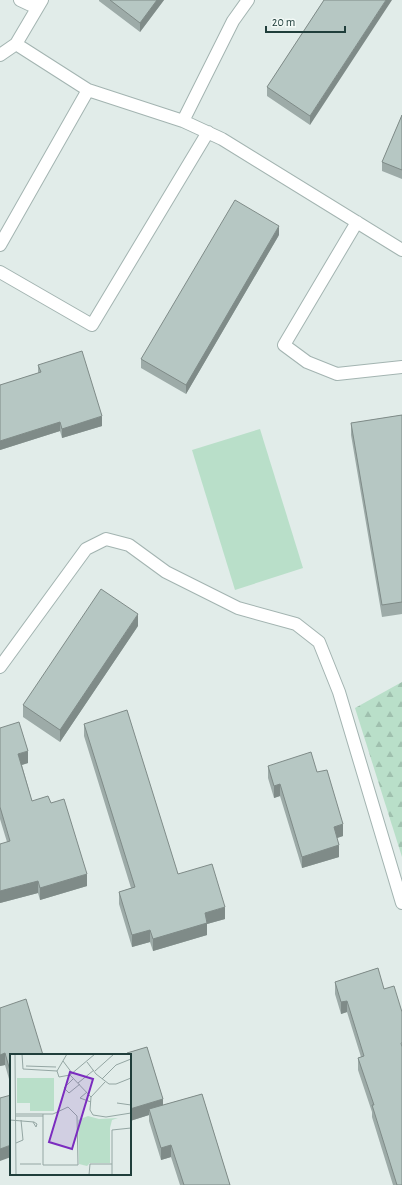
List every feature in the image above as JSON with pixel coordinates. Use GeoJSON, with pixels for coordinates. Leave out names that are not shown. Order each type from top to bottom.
{"type":"FeatureCollection","features":[{"type":"Feature","properties":{"kind":"lane"},"geometry":{"type":"LineString","coordinates":[[0,55],[16,44],[40,4],[20,0]]}},
{"type":"Feature","properties":{"kind":"lane"},"geometry":{"type":"LineString","coordinates":[[182,121],[233,21],[248,0]]}},
{"type":"Feature","properties":{"kind":"lane"},"geometry":{"type":"LineString","coordinates":[[16,44],[88,90],[182,121],[222,138],[402,250]]}},
{"type":"Feature","properties":{"kind":"lane"},"geometry":{"type":"LineString","coordinates":[[0,245],[88,90]]}},
{"type":"Feature","properties":{"kind":"lane"},"geometry":{"type":"LineString","coordinates":[[0,272],[92,324],[208,132]]}},
{"type":"Feature","properties":{"kind":"lane"},"geometry":{"type":"LineString","coordinates":[[356,222],[284,345],[307,362],[337,374],[402,367]]}},
{"type":"Feature","properties":{"kind":"lane"},"geometry":{"type":"LineString","coordinates":[[0,667],[86,549],[106,539],[129,545],[166,572],[238,608],[296,624],[319,642],[339,692],[402,904]]}},
{"type":"Feature","properties":{"kind":"green space"},"geometry":{"type":"Polygon","coordinates":[[[260,429],[303,568],[235,590],[192,450],[260,429]]]}},
{"type":"Feature","properties":{"kind":"green space"},"geometry":{"type":"Polygon","coordinates":[[[402,682],[402,857],[355,708],[402,682]]]}},
{"type":"Feature","properties":{"kind":"building"},"geometry":{"type":"Polygon","coordinates":[[[110,0],[157,0],[140,23],[110,0]]]}},
{"type":"Feature","properties":{"kind":"building"},"geometry":{"type":"Polygon","coordinates":[[[324,0],[386,0],[310,116],[267,87],[324,0]]]}},
{"type":"Feature","properties":{"kind":"building"},"geometry":{"type":"Polygon","coordinates":[[[402,115],[402,170],[382,162],[402,115]]]}},
{"type":"Feature","properties":{"kind":"building"},"geometry":{"type":"Polygon","coordinates":[[[235,200],[279,226],[186,385],[141,359],[235,200]]]}},
{"type":"Feature","properties":{"kind":"building"},"geometry":{"type":"Polygon","coordinates":[[[82,351],[102,416],[62,429],[60,422],[0,441],[0,385],[41,372],[38,365],[82,351]]]}},
{"type":"Feature","properties":{"kind":"building"},"geometry":{"type":"Polygon","coordinates":[[[402,415],[402,602],[382,605],[351,423],[402,415]]]}},
{"type":"Feature","properties":{"kind":"building"},"geometry":{"type":"Polygon","coordinates":[[[101,589],[138,614],[60,730],[23,705],[101,589]]]}},
{"type":"Feature","properties":{"kind":"building"},"geometry":{"type":"Polygon","coordinates":[[[127,710],[178,874],[212,864],[225,907],[205,913],[207,923],[153,939],[150,930],[132,935],[119,892],[135,887],[84,724],[127,710]]]}},
{"type":"Feature","properties":{"kind":"building"},"geometry":{"type":"Polygon","coordinates":[[[19,722],[28,751],[18,754],[32,801],[48,796],[51,803],[64,799],[87,874],[40,888],[38,881],[0,891],[0,844],[10,841],[0,807],[0,728],[19,722]]]}},
{"type":"Feature","properties":{"kind":"building"},"geometry":{"type":"Polygon","coordinates":[[[311,752],[317,772],[327,770],[343,824],[334,827],[339,845],[302,857],[280,784],[274,786],[268,766],[311,752]]]}},
{"type":"Feature","properties":{"kind":"building"},"geometry":{"type":"Polygon","coordinates":[[[378,968],[384,989],[394,986],[402,1012],[402,1185],[397,1185],[372,1105],[374,1105],[358,1058],[364,1056],[347,1001],[341,1002],[335,982],[378,968]]]}},
{"type":"Feature","properties":{"kind":"building"},"geometry":{"type":"Polygon","coordinates":[[[26,999],[43,1054],[10,1054],[10,1070],[5,1053],[0,1055],[0,1008],[26,999]]]}},
{"type":"Feature","properties":{"kind":"building"},"geometry":{"type":"Polygon","coordinates":[[[147,1047],[163,1099],[131,1109],[131,1054],[127,1053],[147,1047]]]}},
{"type":"Feature","properties":{"kind":"building"},"geometry":{"type":"Polygon","coordinates":[[[202,1094],[230,1185],[184,1185],[171,1145],[161,1148],[149,1109],[202,1094]]]}},
{"type":"Feature","properties":{"kind":"building"},"geometry":{"type":"Polygon","coordinates":[[[10,1095],[10,1145],[0,1149],[0,1098],[10,1095]]]}}]}
